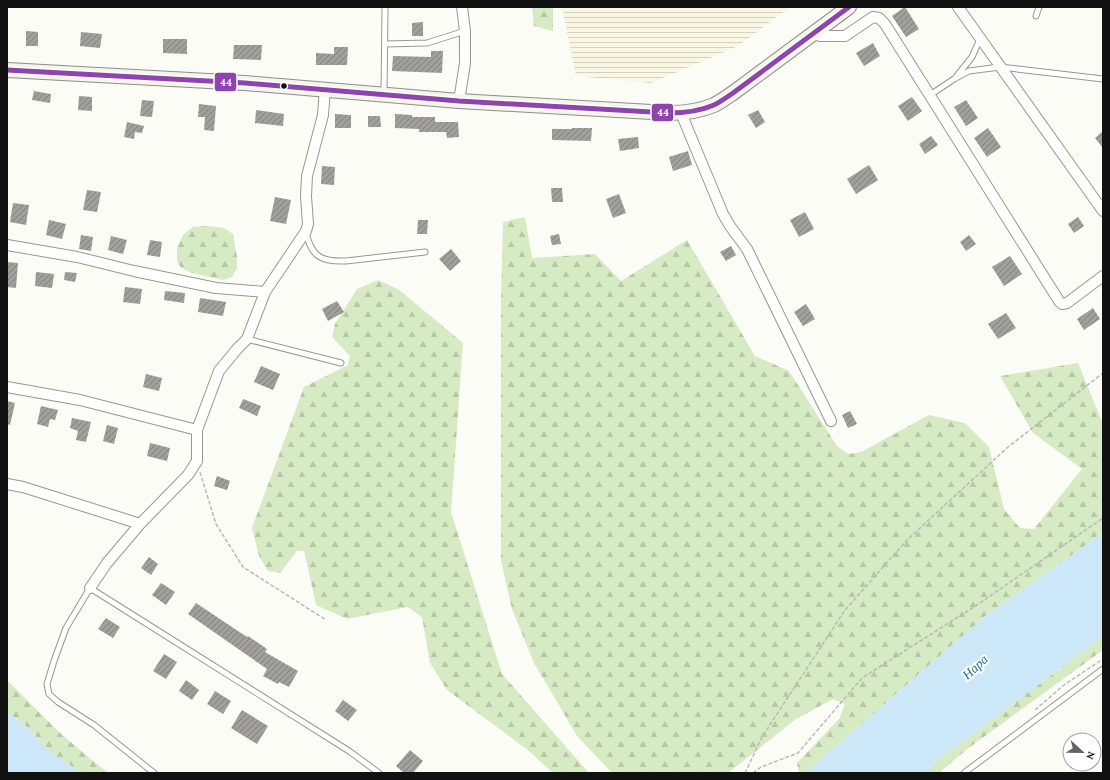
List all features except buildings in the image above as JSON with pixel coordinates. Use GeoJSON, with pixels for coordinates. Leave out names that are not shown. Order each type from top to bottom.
{"type":"FeatureCollection","features":[{"type":"Feature","properties":{"kind":"main road"},"geometry":{"type":"LineString","coordinates":[[7,70],[245,83],[458,101],[681,113],[697,110],[714,104],[733,93],[849,7]]}},
{"type":"Feature","properties":{"kind":"street"},"geometry":{"type":"LineString","coordinates":[[458,101],[465,63],[465,31],[462,7]]}},
{"type":"Feature","properties":{"kind":"street"},"geometry":{"type":"LineString","coordinates":[[958,7],[1103,211]]}},
{"type":"Feature","properties":{"kind":"street"},"geometry":{"type":"LineString","coordinates":[[813,34],[820,36],[845,36],[873,17],[879,18],[885,24],[1059,301],[1062,304],[1067,302],[1103,276]]}},
{"type":"Feature","properties":{"kind":"street"},"geometry":{"type":"LineString","coordinates":[[90,588],[106,563],[140,524],[188,476],[197,461],[197,430],[219,371],[247,339],[265,292],[306,231],[308,224],[306,196],[307,176],[322,115],[325,89]]}},
{"type":"Feature","properties":{"kind":"street"},"geometry":{"type":"LineString","coordinates":[[681,113],[723,214],[747,249],[831,421]]}},
{"type":"Feature","properties":{"kind":"street"},"geometry":{"type":"LineString","coordinates":[[7,245],[77,257],[134,271],[216,288],[265,292]]}},
{"type":"Feature","properties":{"kind":"street"},"geometry":{"type":"LineString","coordinates":[[7,387],[80,400],[197,430]]}},
{"type":"Feature","properties":{"kind":"street"},"geometry":{"type":"LineString","coordinates":[[7,484],[30,489],[140,524]]}},
{"type":"Feature","properties":{"kind":"lane"},"geometry":{"type":"LineString","coordinates":[[1036,16],[1039,7]]}},
{"type":"Feature","properties":{"kind":"lane"},"geometry":{"type":"LineString","coordinates":[[384,94],[385,8]]}},
{"type":"Feature","properties":{"kind":"lane"},"geometry":{"type":"LineString","coordinates":[[385,44],[428,43],[465,31]]}},
{"type":"Feature","properties":{"kind":"lane"},"geometry":{"type":"LineString","coordinates":[[954,79],[972,57],[980,38]]}},
{"type":"Feature","properties":{"kind":"lane"},"geometry":{"type":"LineString","coordinates":[[930,95],[969,71],[1000,67],[1103,79]]}},
{"type":"Feature","properties":{"kind":"lane"},"geometry":{"type":"LineString","coordinates":[[306,231],[308,243],[314,253],[324,259],[334,262],[425,252]]}},
{"type":"Feature","properties":{"kind":"lane"},"geometry":{"type":"LineString","coordinates":[[247,339],[342,363]]}},
{"type":"Feature","properties":{"kind":"lane"},"geometry":{"type":"LineString","coordinates":[[154,773],[94,725],[58,702],[49,694],[47,684],[66,628],[90,588],[349,751],[379,773]]}},
{"type":"Feature","properties":{"kind":"lane"},"geometry":{"type":"LineString","coordinates":[[964,773],[1103,669]]}},
{"type":"Feature","properties":{"kind":"path"},"geometry":{"type":"LineString","coordinates":[[745,773],[762,737],[845,610],[907,540],[1008,447],[1103,373]]}},
{"type":"Feature","properties":{"kind":"path"},"geometry":{"type":"LineString","coordinates":[[197,461],[216,524],[243,567],[326,620]]}},
{"type":"Feature","properties":{"kind":"path"},"geometry":{"type":"LineString","coordinates":[[753,773],[761,767],[798,753],[862,678],[977,605],[1103,518]]}},
{"type":"Feature","properties":{"kind":"shaded area"},"geometry":{"type":"Polygon","coordinates":[[[562,7],[790,7],[738,46],[651,83],[576,76],[562,7]]]}},
{"type":"Feature","properties":{"kind":"green space"},"geometry":{"type":"Polygon","coordinates":[[[532,7],[553,7],[553,31],[534,26],[532,7]]]}},
{"type":"Feature","properties":{"kind":"green space"},"geometry":{"type":"Polygon","coordinates":[[[525,217],[532,258],[595,254],[621,281],[687,240],[755,356],[789,371],[837,446],[848,454],[861,452],[929,415],[965,423],[989,447],[1004,509],[1020,528],[1034,529],[1082,469],[1033,433],[1000,376],[1078,363],[1103,424],[1103,533],[988,614],[805,773],[799,773],[797,763],[839,719],[845,704],[833,699],[796,719],[728,773],[612,773],[577,736],[534,663],[512,609],[501,561],[501,301],[503,222],[525,217]]]}},
{"type":"Feature","properties":{"kind":"green space"},"geometry":{"type":"Polygon","coordinates":[[[208,226],[224,228],[233,234],[237,257],[237,268],[232,277],[223,280],[192,273],[181,268],[177,261],[177,248],[183,235],[193,227],[208,226]]]}},
{"type":"Feature","properties":{"kind":"green space"},"geometry":{"type":"Polygon","coordinates":[[[378,280],[398,289],[463,343],[451,512],[502,674],[589,773],[553,773],[529,751],[447,690],[430,663],[422,617],[408,607],[347,619],[316,605],[304,551],[297,551],[280,573],[268,571],[259,556],[252,528],[304,387],[348,365],[350,356],[332,337],[335,324],[357,289],[378,280]]]}},
{"type":"Feature","properties":{"kind":"green space"},"geometry":{"type":"Polygon","coordinates":[[[1103,636],[1103,650],[966,750],[939,773],[928,773],[935,762],[1103,636]]]}},
{"type":"Feature","properties":{"kind":"green space"},"geometry":{"type":"Polygon","coordinates":[[[7,680],[61,734],[108,773],[82,773],[54,755],[23,723],[7,713],[7,680]]]}},
{"type":"Feature","properties":{"kind":"water","name":"Нара"},"geometry":{"type":"Polygon","coordinates":[[[1103,533],[1103,636],[935,762],[928,773],[805,773],[988,614],[1103,533]]]}},
{"type":"Feature","properties":{"kind":"water"},"geometry":{"type":"Polygon","coordinates":[[[7,713],[23,723],[54,755],[82,773],[7,773],[7,713]]]}},
{"type":"Feature","properties":{"kind":"transit line","name":"44"},"geometry":{"type":"LineString","coordinates":[[7,70],[245,83],[459,101],[680,113],[703,109],[721,101],[849,7]]}}]}
